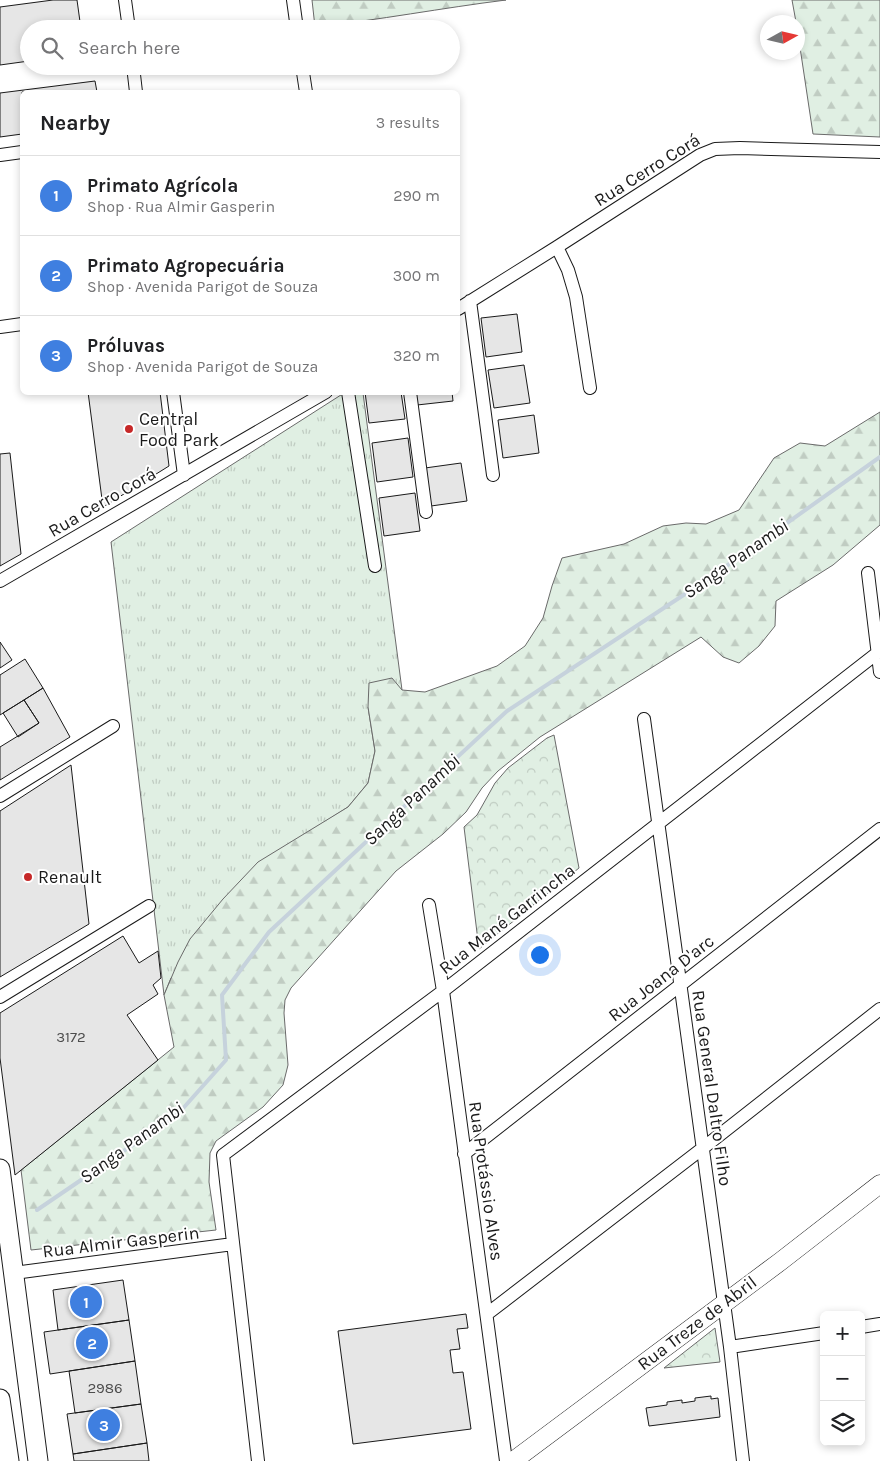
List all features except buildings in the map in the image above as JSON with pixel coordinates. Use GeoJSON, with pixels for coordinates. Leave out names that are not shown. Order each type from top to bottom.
{"type":"FeatureCollection","features":[{"type":"Feature","properties":{"kind":"main road"},"geometry":{"type":"LineString","coordinates":[[0,1176],[38,1461]]}},
{"type":"Feature","properties":{"kind":"main road"},"geometry":{"type":"LineString","coordinates":[[0,1222],[14,1273]]}},
{"type":"Feature","properties":{"kind":"main road"},"geometry":{"type":"LineString","coordinates":[[0,1398],[9,1461]]}},
{"type":"Feature","properties":{"kind":"street"},"geometry":{"type":"LineString","coordinates":[[125,0],[128,20]]}},
{"type":"Feature","properties":{"kind":"street"},"geometry":{"type":"LineString","coordinates":[[293,0],[296,20]]}},
{"type":"Feature","properties":{"kind":"street"},"geometry":{"type":"LineString","coordinates":[[134,75],[136,90]]}},
{"type":"Feature","properties":{"kind":"street"},"geometry":{"type":"LineString","coordinates":[[303,75],[306,90]]}},
{"type":"Feature","properties":{"kind":"street","name":"Rua Cerro Corá"},"geometry":{"type":"LineString","coordinates":[[460,308],[558,248],[700,155],[715,149],[880,152]]}},
{"type":"Feature","properties":{"kind":"street"},"geometry":{"type":"LineString","coordinates":[[0,155],[20,152]]}},
{"type":"Feature","properties":{"kind":"street"},"geometry":{"type":"LineString","coordinates":[[558,248],[568,270],[576,297],[590,388]]}},
{"type":"Feature","properties":{"kind":"street"},"geometry":{"type":"LineString","coordinates":[[470,301],[493,475]]}},
{"type":"Feature","properties":{"kind":"street"},"geometry":{"type":"LineString","coordinates":[[0,327],[20,324]]}},
{"type":"Feature","properties":{"kind":"street"},"geometry":{"type":"LineString","coordinates":[[174,395],[184,474]]}},
{"type":"Feature","properties":{"kind":"street","name":"Rua Cerro Corá"},"geometry":{"type":"LineString","coordinates":[[0,581],[321,395]]}},
{"type":"Feature","properties":{"kind":"street"},"geometry":{"type":"LineString","coordinates":[[348,395],[375,566]]}},
{"type":"Feature","properties":{"kind":"street"},"geometry":{"type":"LineString","coordinates":[[410,395],[426,512]]}},
{"type":"Feature","properties":{"kind":"street"},"geometry":{"type":"LineString","coordinates":[[868,573],[880,672]]}},
{"type":"Feature","properties":{"kind":"street","name":"Rua Mané Garrincha"},"geometry":{"type":"LineString","coordinates":[[233,1244],[223,1155],[443,991],[879,652]]}},
{"type":"Feature","properties":{"kind":"street","name":"Rua General Daltro Filho"},"geometry":{"type":"LineString","coordinates":[[644,719],[660,823],[730,1347],[743,1461]]}},
{"type":"Feature","properties":{"kind":"street"},"geometry":{"type":"LineString","coordinates":[[0,796],[113,726]]}},
{"type":"Feature","properties":{"kind":"street","name":"Rua Joana D'arc"},"geometry":{"type":"LineString","coordinates":[[464,1154],[880,829]]}},
{"type":"Feature","properties":{"kind":"street","name":"Rua Protássio Alves"},"geometry":{"type":"LineString","coordinates":[[429,905],[443,991],[506,1461]]}},
{"type":"Feature","properties":{"kind":"street"},"geometry":{"type":"LineString","coordinates":[[0,997],[149,906]]}},
{"type":"Feature","properties":{"kind":"street"},"geometry":{"type":"LineString","coordinates":[[487,1314],[880,1009]]}},
{"type":"Feature","properties":{"kind":"street","name":"Rua Treze de Abril"},"geometry":{"type":"LineString","coordinates":[[513,1461],[781,1261],[880,1184]]}},
{"type":"Feature","properties":{"kind":"street"},"geometry":{"type":"LineString","coordinates":[[233,1244],[258,1461]]}},
{"type":"Feature","properties":{"kind":"street","name":"Rua Almir Gasperin"},"geometry":{"type":"LineString","coordinates":[[14,1273],[233,1244]]}},
{"type":"Feature","properties":{"kind":"street"},"geometry":{"type":"LineString","coordinates":[[865,1326],[880,1324]]}},
{"type":"Feature","properties":{"kind":"street"},"geometry":{"type":"LineString","coordinates":[[730,1347],[820,1334]]}},
{"type":"Feature","properties":{"kind":"green space"},"geometry":{"type":"Polygon","coordinates":[[[312,0],[506,0],[370,20],[314,20],[312,0]]]}},
{"type":"Feature","properties":{"kind":"green space"},"geometry":{"type":"Polygon","coordinates":[[[792,0],[880,0],[880,137],[813,134],[802,60],[805,60],[805,15],[795,15],[792,0]]]}},
{"type":"Feature","properties":{"kind":"green space"},"geometry":{"type":"Polygon","coordinates":[[[341,395],[363,395],[402,690],[368,707],[375,751],[368,783],[348,807],[312,830],[171,978],[164,995],[111,542],[341,395]]]}},
{"type":"Feature","properties":{"kind":"green space"},"geometry":{"type":"Polygon","coordinates":[[[880,412],[880,525],[833,565],[776,601],[775,626],[759,646],[739,663],[723,657],[701,637],[540,737],[498,771],[482,788],[466,812],[443,834],[396,871],[291,988],[285,1000],[284,1013],[288,1065],[283,1085],[263,1107],[216,1141],[210,1153],[209,1182],[216,1230],[31,1250],[21,1170],[174,1047],[164,995],[190,939],[223,899],[258,862],[348,807],[368,783],[375,751],[368,707],[369,683],[392,678],[402,690],[425,692],[497,666],[525,646],[543,618],[562,558],[624,544],[663,526],[686,523],[706,524],[739,510],[774,458],[800,443],[825,446],[880,412]]]}},
{"type":"Feature","properties":{"kind":"green space"},"geometry":{"type":"Polygon","coordinates":[[[554,735],[579,868],[479,949],[464,827],[477,815],[495,783],[508,768],[547,738],[554,735]]]}},
{"type":"Feature","properties":{"kind":"green space"},"geometry":{"type":"Polygon","coordinates":[[[715,1328],[720,1362],[664,1368],[715,1328]]]}},
{"type":"Feature","properties":{"kind":"waterway","name":"Sanga Panambi"},"geometry":{"type":"LineString","coordinates":[[37,1210],[178,1114],[226,1060],[222,995],[269,932],[507,711],[711,577],[880,457]]}},
{"type":"Feature","properties":{"kind":"place","name":"Central Food Park"},"geometry":{"type":"Point","coordinates":[129,429]}},
{"type":"Feature","properties":{"kind":"place","name":"Renault"},"geometry":{"type":"Point","coordinates":[28,877]}},
{"type":"Feature","properties":{"kind":"place","name":"Primato Agrícola"},"geometry":{"type":"Point","coordinates":[86,1302]}},
{"type":"Feature","properties":{"kind":"place","name":"Primato Agropecuária"},"geometry":{"type":"Point","coordinates":[92,1343]}},
{"type":"Feature","properties":{"kind":"place","name":"Próluvas"},"geometry":{"type":"Point","coordinates":[104,1425]}}]}
